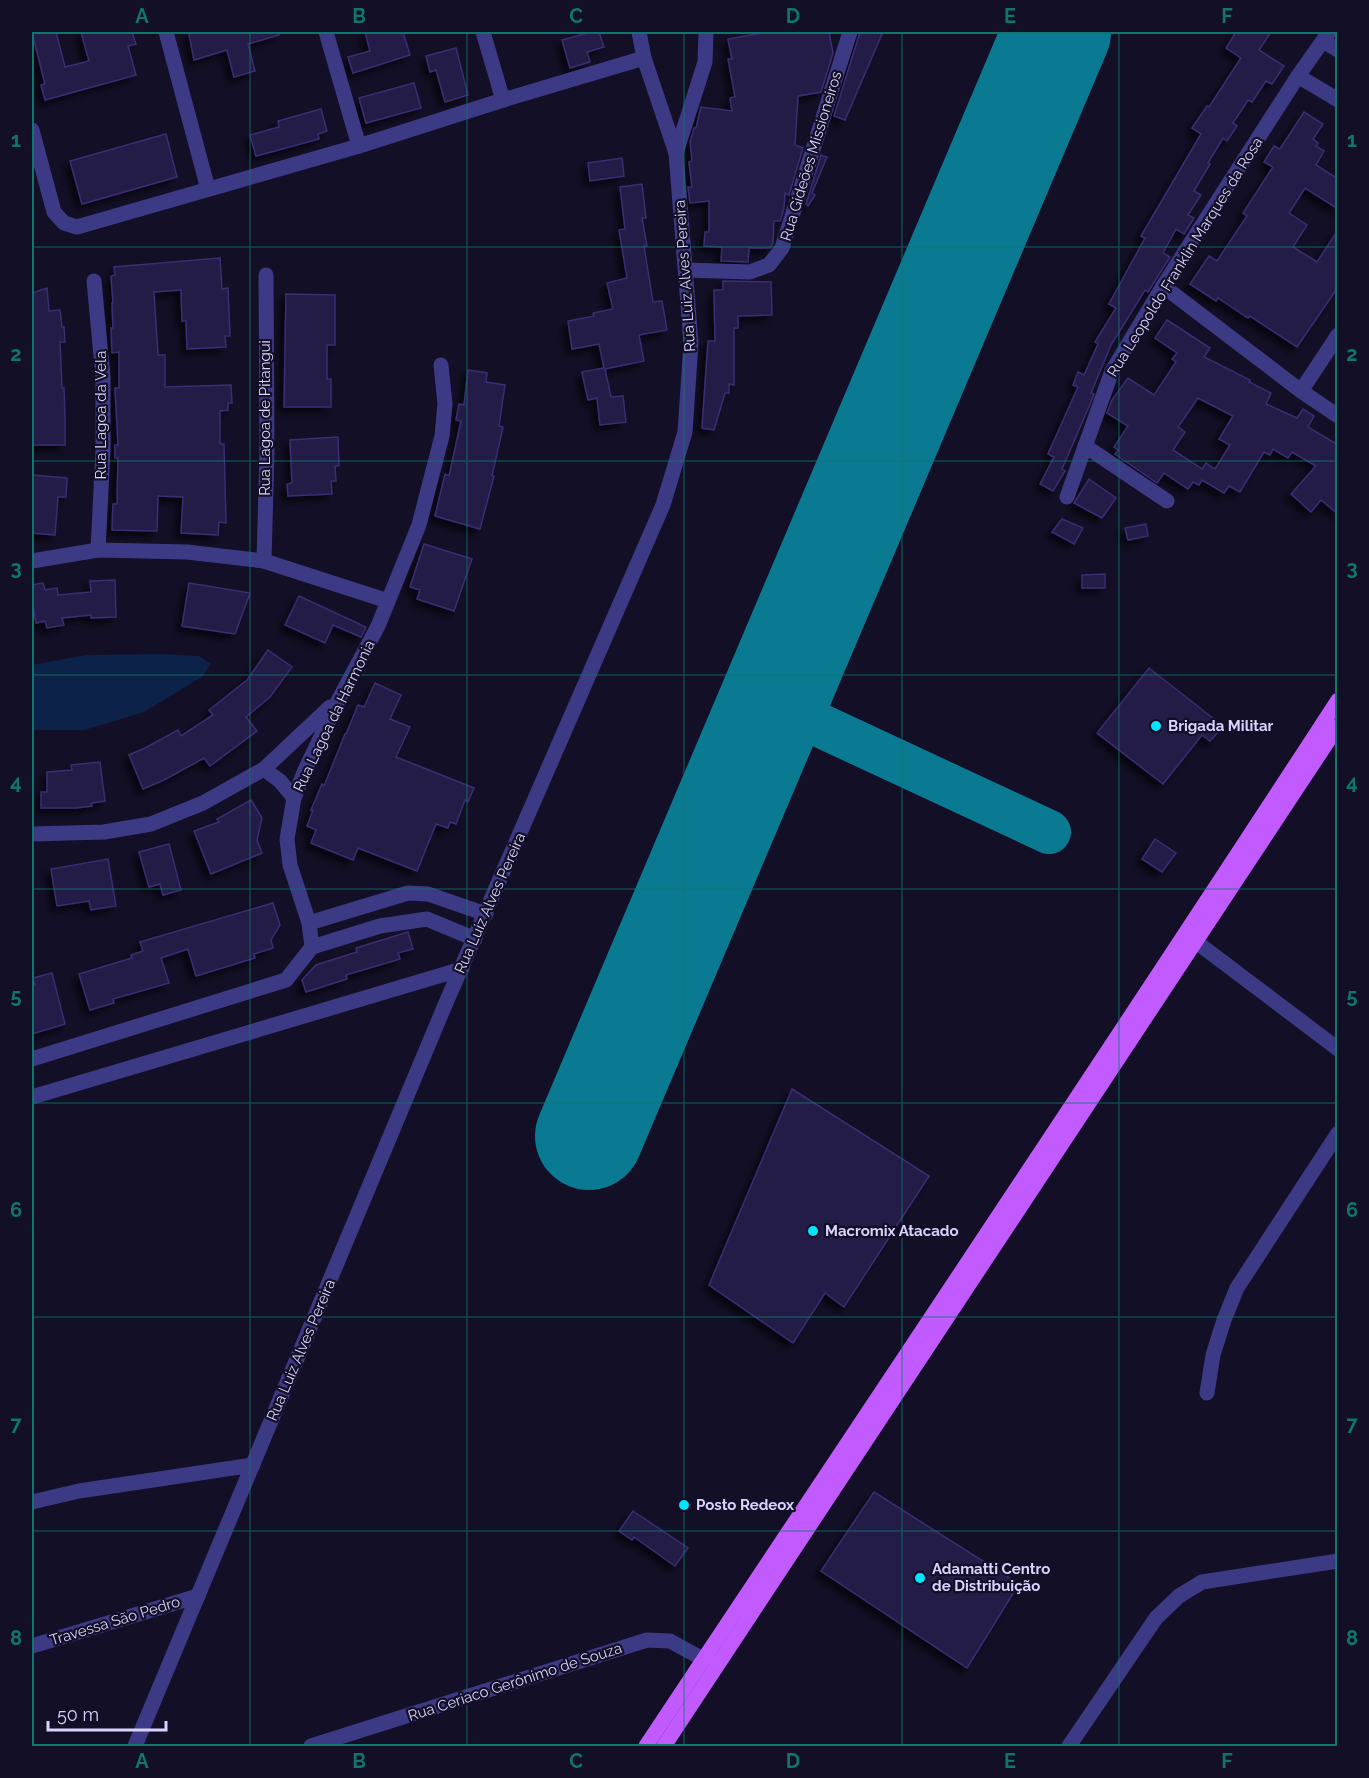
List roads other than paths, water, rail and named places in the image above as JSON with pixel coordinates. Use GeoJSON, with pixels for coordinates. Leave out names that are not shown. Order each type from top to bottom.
{"type":"FeatureCollection","features":[{"type":"Feature","properties":{"kind":"main road"},"geometry":{"type":"LineString","coordinates":[[1191,937],[1338,700]]}},
{"type":"Feature","properties":{"kind":"main road"},"geometry":{"type":"LineString","coordinates":[[664,1746],[710,1663],[1150,986],[1191,937],[1338,726]]}},
{"type":"Feature","properties":{"kind":"main road"},"geometry":{"type":"LineString","coordinates":[[646,1746],[710,1663]]}},
{"type":"Feature","properties":{"kind":"street"},"geometry":{"type":"LineString","coordinates":[[166,32],[208,189]]}},
{"type":"Feature","properties":{"kind":"street"},"geometry":{"type":"LineString","coordinates":[[326,32],[359,146]]}},
{"type":"Feature","properties":{"kind":"street"},"geometry":{"type":"LineString","coordinates":[[483,32],[503,100]]}},
{"type":"Feature","properties":{"kind":"street"},"geometry":{"type":"LineString","coordinates":[[639,32],[644,58],[676,153]]}},
{"type":"Feature","properties":{"kind":"street","name":"Rua Luiz Alves Pereira"},"geometry":{"type":"LineString","coordinates":[[135,1746],[462,969],[663,505],[685,432],[691,343],[676,153],[705,62],[706,32]]}},
{"type":"Feature","properties":{"kind":"street","name":"Rua Gideões Missioneiros"},"geometry":{"type":"LineString","coordinates":[[686,270],[750,272],[769,265],[782,248],[850,32]]}},
{"type":"Feature","properties":{"kind":"street"},"geometry":{"type":"LineString","coordinates":[[1326,36],[1338,50]]}},
{"type":"Feature","properties":{"kind":"street","name":"Rua Leopoldo Franklin Marques da Rosa"},"geometry":{"type":"LineString","coordinates":[[1067,497],[1112,371],[1163,286],[1326,36]]}},
{"type":"Feature","properties":{"kind":"street"},"geometry":{"type":"LineString","coordinates":[[32,130],[54,212],[64,223],[77,227],[359,146],[644,58]]}},
{"type":"Feature","properties":{"kind":"street"},"geometry":{"type":"LineString","coordinates":[[1298,76],[1338,100]]}},
{"type":"Feature","properties":{"kind":"street","name":"Rua Lagoa de Pitangui"},"geometry":{"type":"LineString","coordinates":[[264,561],[267,451],[266,274]]}},
{"type":"Feature","properties":{"kind":"street","name":"Rua Lagoa da Vela"},"geometry":{"type":"LineString","coordinates":[[94,281],[103,376],[103,450],[98,550]]}},
{"type":"Feature","properties":{"kind":"street"},"geometry":{"type":"LineString","coordinates":[[1163,286],[1301,391],[1338,416]]}},
{"type":"Feature","properties":{"kind":"street"},"geometry":{"type":"LineString","coordinates":[[1301,391],[1338,335]]}},
{"type":"Feature","properties":{"kind":"street","name":"Rua Lagoa da Harmonia"},"geometry":{"type":"LineString","coordinates":[[312,947],[309,923],[290,865],[287,839],[294,798],[339,699],[378,626],[419,525],[442,436],[445,404],[441,365]]}},
{"type":"Feature","properties":{"kind":"street"},"geometry":{"type":"LineString","coordinates":[[1085,446],[1167,501]]}},
{"type":"Feature","properties":{"kind":"street"},"geometry":{"type":"LineString","coordinates":[[32,561],[98,550],[187,552],[264,561],[388,601]]}},
{"type":"Feature","properties":{"kind":"street"},"geometry":{"type":"LineString","coordinates":[[32,834],[104,832],[151,824],[203,803],[264,769],[339,699]]}},
{"type":"Feature","properties":{"kind":"street"},"geometry":{"type":"LineString","coordinates":[[264,769],[280,781],[294,798]]}},
{"type":"Feature","properties":{"kind":"street"},"geometry":{"type":"LineString","coordinates":[[309,923],[408,893],[428,894],[486,914]]}},
{"type":"Feature","properties":{"kind":"street"},"geometry":{"type":"LineString","coordinates":[[427,919],[428,894]]}},
{"type":"Feature","properties":{"kind":"street"},"geometry":{"type":"LineString","coordinates":[[374,904],[380,926]]}},
{"type":"Feature","properties":{"kind":"street"},"geometry":{"type":"LineString","coordinates":[[32,1059],[286,980],[312,947],[380,926],[427,919],[475,939]]}},
{"type":"Feature","properties":{"kind":"street"},"geometry":{"type":"LineString","coordinates":[[1191,937],[1338,1049]]}},
{"type":"Feature","properties":{"kind":"street"},"geometry":{"type":"LineString","coordinates":[[32,1097],[462,969]]}},
{"type":"Feature","properties":{"kind":"street"},"geometry":{"type":"LineString","coordinates":[[1207,1393],[1213,1356],[1237,1288],[1338,1133]]}},
{"type":"Feature","properties":{"kind":"street"},"geometry":{"type":"LineString","coordinates":[[32,1502],[79,1491],[253,1465]]}},
{"type":"Feature","properties":{"kind":"street"},"geometry":{"type":"LineString","coordinates":[[1069,1746],[1156,1618],[1179,1596],[1202,1582],[1338,1561]]}},
{"type":"Feature","properties":{"kind":"street","name":"Travessa São Pedro"},"geometry":{"type":"LineString","coordinates":[[32,1646],[198,1596]]}},
{"type":"Feature","properties":{"kind":"street","name":"Rua Ceriaco Gerônimo de Souza"},"geometry":{"type":"LineString","coordinates":[[311,1746],[647,1640],[669,1641],[710,1663]]}},
{"type":"Feature","properties":{"kind":"water"},"geometry":{"type":"Polygon","coordinates":[[[86,655],[199,656],[211,664],[202,677],[144,712],[85,730],[32,730],[32,665],[86,655]]]}},
{"type":"Feature","properties":{"kind":"place","name":"Brigada Militar"},"geometry":{"type":"Point","coordinates":[1156,726]}},
{"type":"Feature","properties":{"kind":"place","name":"Macromix Atacado"},"geometry":{"type":"Point","coordinates":[813,1231]}},
{"type":"Feature","properties":{"kind":"place","name":"Posto Redeox"},"geometry":{"type":"Point","coordinates":[684,1505]}},
{"type":"Feature","properties":{"kind":"place","name":"Adamatti Centro de Distribuição"},"geometry":{"type":"Point","coordinates":[920,1578]}}]}
